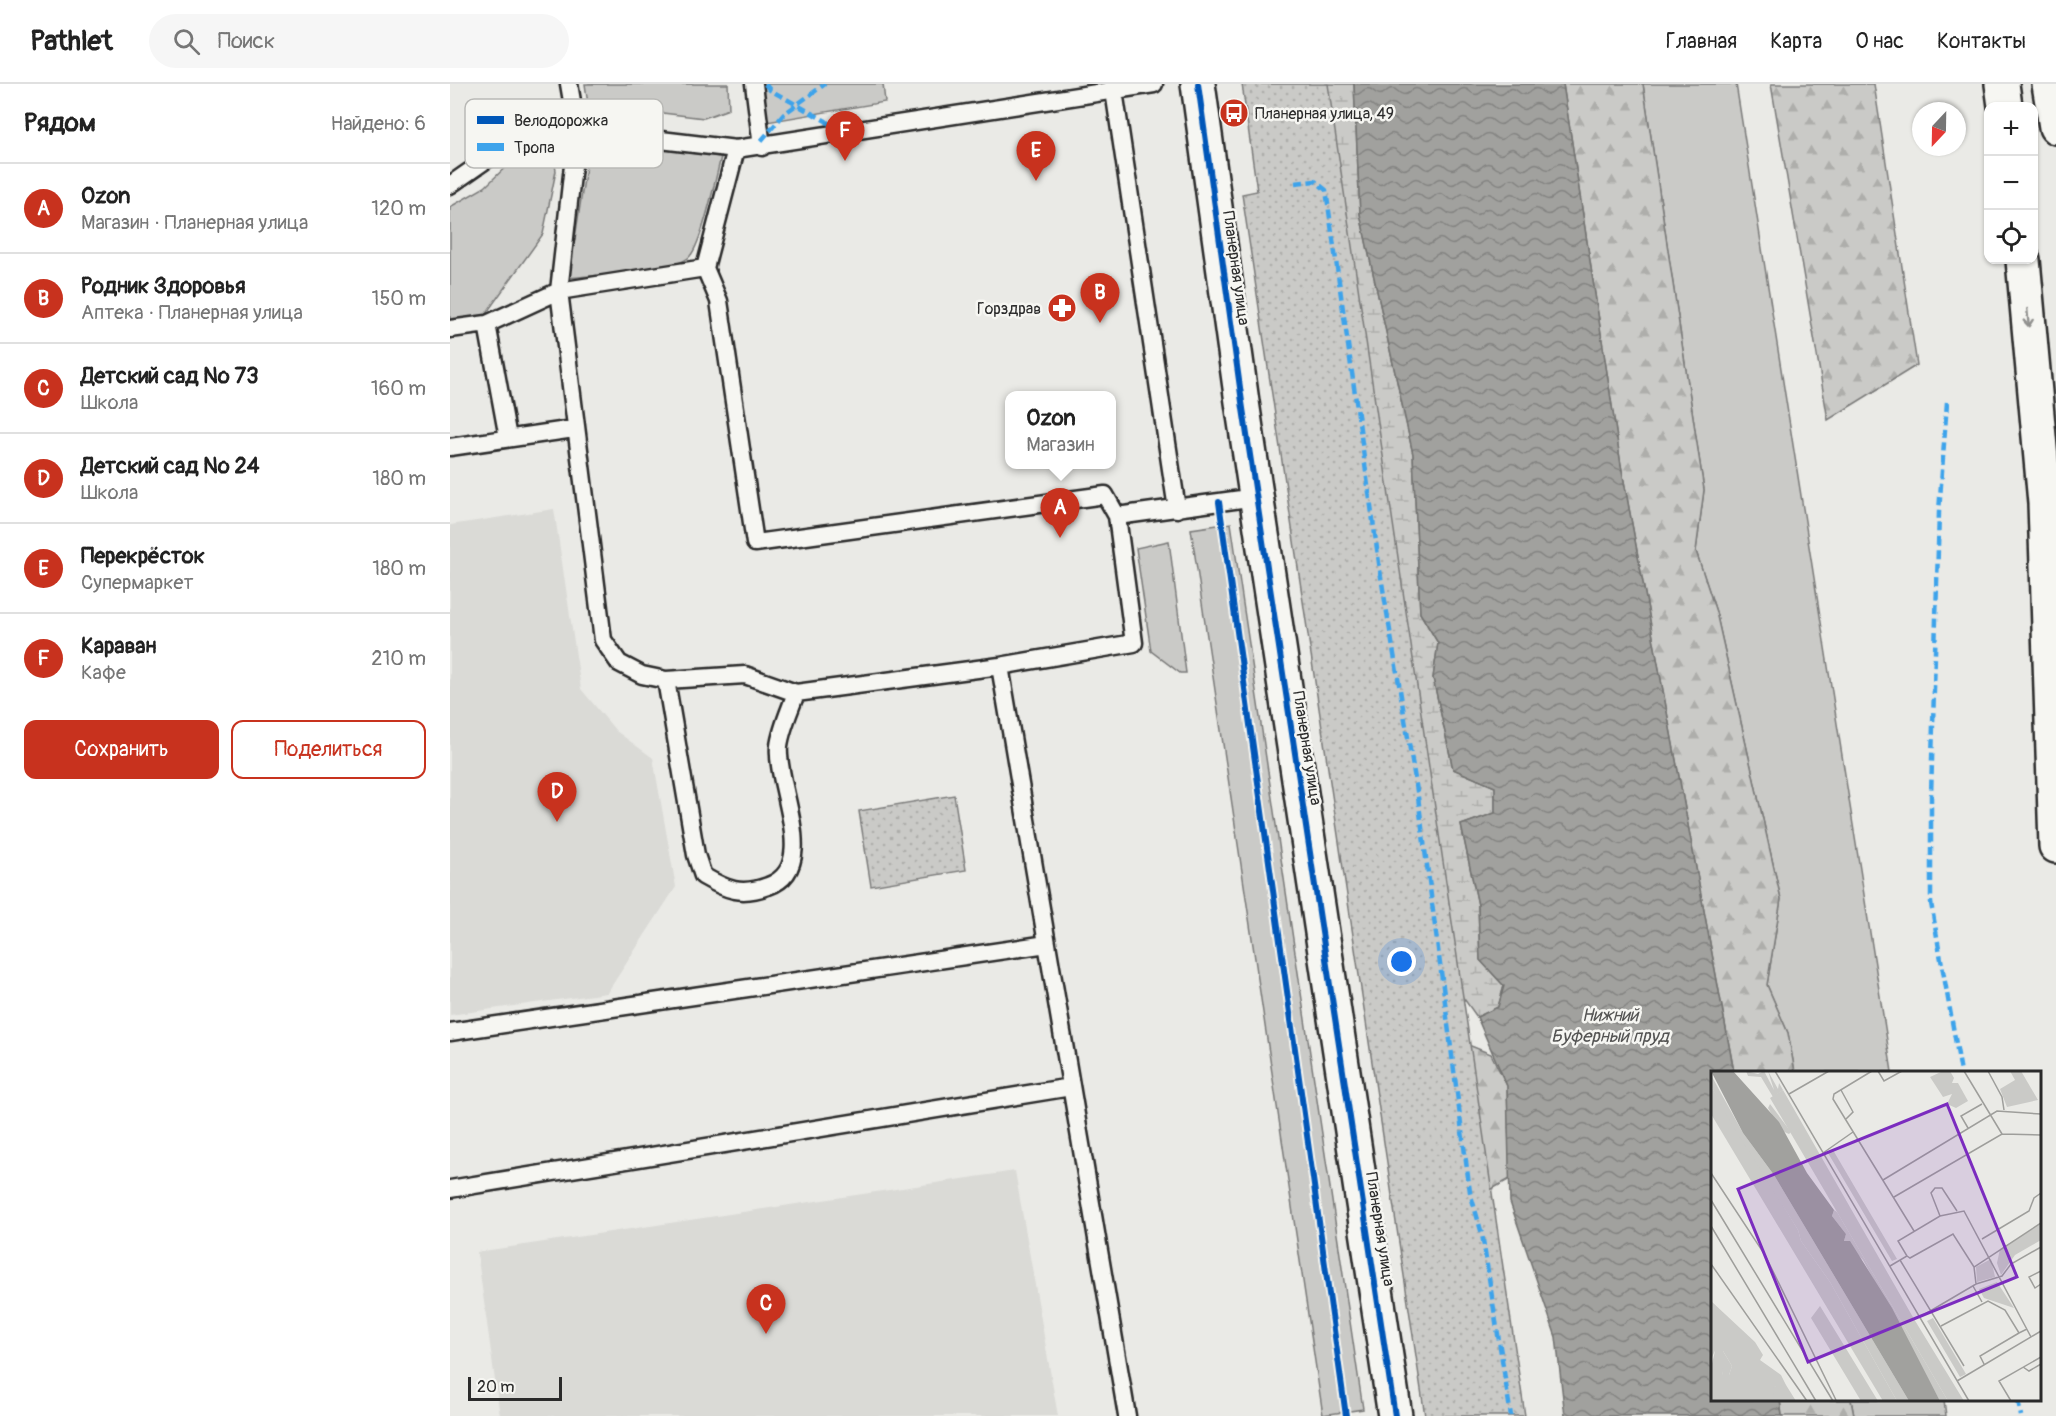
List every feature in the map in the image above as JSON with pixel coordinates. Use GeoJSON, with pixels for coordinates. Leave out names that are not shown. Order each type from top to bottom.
{"type":"FeatureCollection","features":[{"type":"Feature","properties":{"kind":"main road","name":"Планерная улица"},"geometry":{"type":"LineString","coordinates":[[1198,84],[1256,497],[1395,1416]]}},
{"type":"Feature","properties":{"kind":"main road"},"geometry":{"type":"LineString","coordinates":[[2002,84],[2004,102]]}},
{"type":"Feature","properties":{"kind":"main road"},"geometry":{"type":"LineString","coordinates":[[2049,84],[2056,127]]}},
{"type":"Feature","properties":{"kind":"main road"},"geometry":{"type":"LineString","coordinates":[[2023,264],[2045,502],[2056,846]]}},
{"type":"Feature","properties":{"kind":"lane"},"geometry":{"type":"LineString","coordinates":[[569,84],[572,99]]}},
{"type":"Feature","properties":{"kind":"lane"},"geometry":{"type":"LineString","coordinates":[[754,84],[762,147]]}},
{"type":"Feature","properties":{"kind":"lane"},"geometry":{"type":"LineString","coordinates":[[663,140],[736,149],[762,147],[1114,87],[1154,84]]}},
{"type":"Feature","properties":{"kind":"lane"},"geometry":{"type":"LineString","coordinates":[[1114,87],[1177,509]]}},
{"type":"Feature","properties":{"kind":"lane"},"geometry":{"type":"LineString","coordinates":[[573,168],[559,291],[574,429],[603,640],[619,663],[642,675],[666,680],[745,675],[796,693],[1000,666],[1134,643],[1117,516],[1105,495],[755,543],[719,301],[705,268],[736,149]]}},
{"type":"Feature","properties":{"kind":"lane"},"geometry":{"type":"LineString","coordinates":[[450,185],[474,168]]}},
{"type":"Feature","properties":{"kind":"lane"},"geometry":{"type":"LineString","coordinates":[[450,329],[487,324],[559,291],[705,268]]}},
{"type":"Feature","properties":{"kind":"lane"},"geometry":{"type":"LineString","coordinates":[[487,324],[508,438]]}},
{"type":"Feature","properties":{"kind":"lane"},"geometry":{"type":"LineString","coordinates":[[450,447],[574,429]]}},
{"type":"Feature","properties":{"kind":"lane"},"geometry":{"type":"LineString","coordinates":[[1117,516],[1256,497]]}},
{"type":"Feature","properties":{"kind":"lane"},"geometry":{"type":"LineString","coordinates":[[1000,666],[1127,1416]]}},
{"type":"Feature","properties":{"kind":"lane"},"geometry":{"type":"LineString","coordinates":[[666,680],[696,855],[703,876],[725,888],[751,892],[774,884],[790,869],[795,848],[779,747],[796,693]]}},
{"type":"Feature","properties":{"kind":"lane"},"geometry":{"type":"LineString","coordinates":[[450,1032],[1047,944]]}},
{"type":"Feature","properties":{"kind":"lane"},"geometry":{"type":"LineString","coordinates":[[450,1189],[1071,1087]]}},
{"type":"Feature","properties":{"kind":"shaded area"},"geometry":{"type":"Polygon","coordinates":[[[554,509],[581,689],[616,731],[653,758],[676,887],[607,993],[450,1015],[450,525],[554,509]]]}},
{"type":"Feature","properties":{"kind":"shaded area"},"geometry":{"type":"Polygon","coordinates":[[[1015,1171],[1058,1416],[500,1416],[477,1252],[1015,1171]]]}},
{"type":"Feature","properties":{"kind":"green space"},"geometry":{"type":"Polygon","coordinates":[[[585,84],[728,84],[729,109],[704,118],[663,113],[663,99],[587,99],[585,84]]]}},
{"type":"Feature","properties":{"kind":"green space"},"geometry":{"type":"Polygon","coordinates":[[[763,84],[883,84],[885,102],[767,122],[763,84]]]}},
{"type":"Feature","properties":{"kind":"green space"},"geometry":{"type":"Polygon","coordinates":[[[1242,84],[1328,84],[1525,1416],[1425,1416],[1242,194],[1257,191],[1242,84]]]}},
{"type":"Feature","properties":{"kind":"green space"},"geometry":{"type":"Polygon","coordinates":[[[1326,84],[1354,84],[1360,214],[1413,454],[1420,613],[1438,643],[1433,678],[1453,769],[1495,787],[1495,813],[1461,825],[1478,905],[1480,960],[1504,986],[1498,1007],[1477,1017],[1462,996],[1326,84]]]}},
{"type":"Feature","properties":{"kind":"green space"},"geometry":{"type":"Polygon","coordinates":[[[1563,84],[1643,84],[1704,490],[1696,551],[1716,612],[1781,899],[1767,985],[1788,1033],[1795,1071],[1734,1071],[1621,465],[1563,84]]]}},
{"type":"Feature","properties":{"kind":"green space"},"geometry":{"type":"Polygon","coordinates":[[[1643,84],[1736,84],[1892,1071],[1795,1071],[1788,1033],[1767,985],[1781,899],[1716,612],[1696,551],[1704,490],[1643,84]]]}},
{"type":"Feature","properties":{"kind":"green space"},"geometry":{"type":"Polygon","coordinates":[[[1771,84],[1874,84],[1917,365],[1828,420],[1771,84]]]}},
{"type":"Feature","properties":{"kind":"green space"},"geometry":{"type":"Polygon","coordinates":[[[663,149],[721,157],[703,227],[693,252],[688,258],[665,267],[649,270],[569,278],[586,168],[663,168],[663,149]]]}},
{"type":"Feature","properties":{"kind":"green space"},"geometry":{"type":"Polygon","coordinates":[[[504,168],[556,168],[543,234],[485,315],[450,321],[450,207],[485,187],[504,168]]]}},
{"type":"Feature","properties":{"kind":"green space"},"geometry":{"type":"Polygon","coordinates":[[[1231,523],[1363,1409],[1323,1415],[1191,529],[1231,523]]]}},
{"type":"Feature","properties":{"kind":"green space"},"geometry":{"type":"Polygon","coordinates":[[[1169,541],[1186,673],[1180,673],[1151,651],[1136,548],[1169,541]]]}},
{"type":"Feature","properties":{"kind":"green space"},"geometry":{"type":"Polygon","coordinates":[[[954,795],[966,870],[871,886],[859,811],[954,795]]]}},
{"type":"Feature","properties":{"kind":"green space"},"geometry":{"type":"Polygon","coordinates":[[[1466,1044],[1491,1054],[1507,1086],[1510,1179],[1483,1194],[1466,1044]]]}},
{"type":"Feature","properties":{"kind":"green space"},"geometry":{"type":"Polygon","coordinates":[[[1780,1401],[1851,1401],[1854,1416],[1782,1416],[1780,1401]]]}},
{"type":"Feature","properties":{"kind":"green space"},"geometry":{"type":"Polygon","coordinates":[[[1851,1401],[1944,1401],[1946,1416],[1854,1416],[1851,1401]]]}},
{"type":"Feature","properties":{"kind":"water","name":"Нижний Буферный пруд"},"geometry":{"type":"Polygon","coordinates":[[[1354,84],[1563,84],[1621,465],[1734,1071],[1711,1071],[1711,1401],[1780,1401],[1782,1416],[1565,1416],[1556,1337],[1510,1202],[1507,1086],[1477,1017],[1498,1007],[1504,986],[1480,960],[1478,905],[1461,825],[1495,813],[1495,787],[1453,769],[1433,678],[1438,643],[1420,613],[1413,454],[1360,214],[1354,84]]]}},
{"type":"Feature","properties":{"kind":"marked path"},"geometry":{"type":"LineString","coordinates":[[765,84],[770,90],[826,121],[839,134]]}},
{"type":"Feature","properties":{"kind":"marked path"},"geometry":{"type":"LineString","coordinates":[[761,141],[784,114],[825,84]]}},
{"type":"Feature","properties":{"kind":"marked path"},"geometry":{"type":"LineString","coordinates":[[1295,183],[1315,181],[1326,190],[1381,577],[1418,797],[1470,1192],[1482,1234],[1511,1416]]}},
{"type":"Feature","properties":{"kind":"marked path"},"geometry":{"type":"LineString","coordinates":[[1947,402],[1939,512],[1931,796],[1931,903],[1961,1071]]}},
{"type":"Feature","properties":{"kind":"marked path"},"geometry":{"type":"LineString","coordinates":[[2018,1401],[2021,1416]]}},
{"type":"Feature","properties":{"kind":"cycle path"},"geometry":{"type":"LineString","coordinates":[[1198,84],[1242,402],[1395,1416]]}},
{"type":"Feature","properties":{"kind":"cycle path"},"geometry":{"type":"LineString","coordinates":[[1219,502],[1346,1416]]}},
{"type":"Feature","properties":{"kind":"place","name":"Планерная улица, 49"},"geometry":{"type":"Point","coordinates":[1234,113]}},
{"type":"Feature","properties":{"kind":"place","name":"Караван"},"geometry":{"type":"Point","coordinates":[845,161]}},
{"type":"Feature","properties":{"kind":"place","name":"Перекрёсток"},"geometry":{"type":"Point","coordinates":[1036,181]}},
{"type":"Feature","properties":{"kind":"place","name":"Горздрав"},"geometry":{"type":"Point","coordinates":[1062,308]}},
{"type":"Feature","properties":{"kind":"place","name":"Родник Здоровья"},"geometry":{"type":"Point","coordinates":[1100,323]}},
{"type":"Feature","properties":{"kind":"place","name":"Ozon"},"geometry":{"type":"Point","coordinates":[1060,538]}},
{"type":"Feature","properties":{"kind":"place","name":"Детский сад № 24"},"geometry":{"type":"Point","coordinates":[557,822]}},
{"type":"Feature","properties":{"kind":"place","name":"Детский сад № 73"},"geometry":{"type":"Point","coordinates":[766,1334]}}]}
